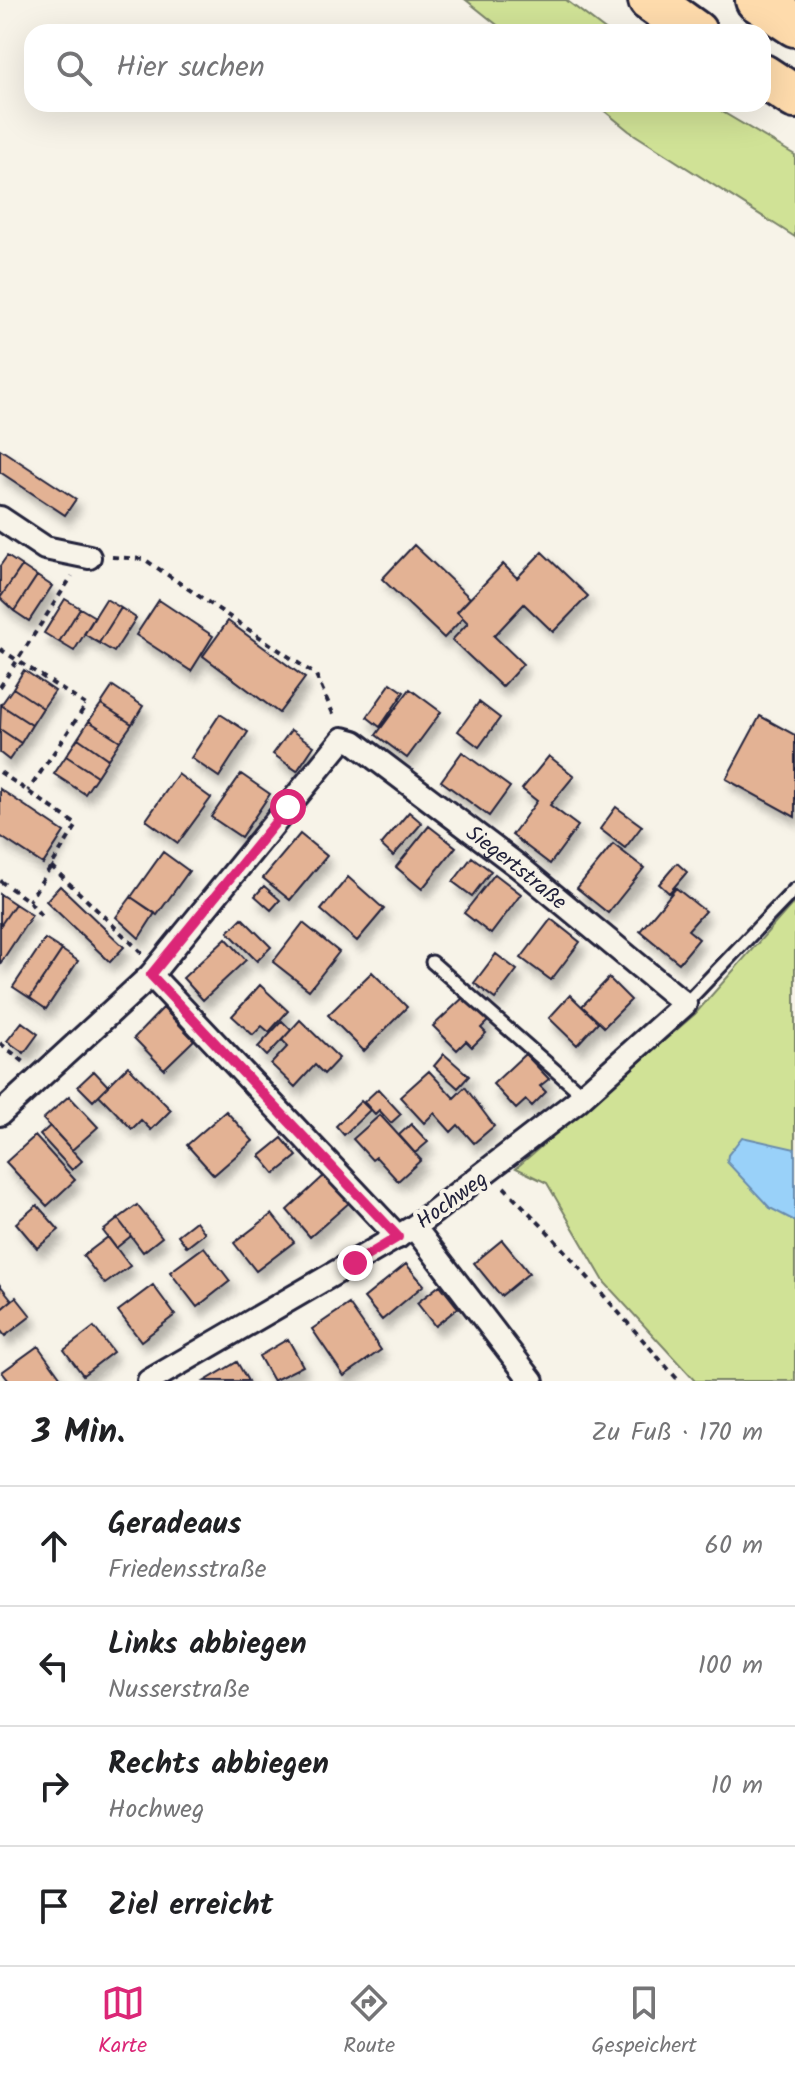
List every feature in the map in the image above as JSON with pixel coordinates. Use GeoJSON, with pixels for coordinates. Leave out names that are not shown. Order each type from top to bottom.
{"type":"FeatureCollection","features":[{"type":"Feature","properties":{"kind":"highway"},"geometry":{"type":"LineString","coordinates":[[650,0],[684,24]]}},
{"type":"Feature","properties":{"kind":"highway"},"geometry":{"type":"LineString","coordinates":[[757,0],[795,25]]}},
{"type":"Feature","properties":{"kind":"highway"},"geometry":{"type":"LineString","coordinates":[[771,81],[795,97]]}},
{"type":"Feature","properties":{"kind":"street"},"geometry":{"type":"LineString","coordinates":[[0,518],[45,548],[89,557]]}},
{"type":"Feature","properties":{"kind":"street"},"geometry":{"type":"LineString","coordinates":[[0,1114],[154,971],[343,739]]}},
{"type":"Feature","properties":{"kind":"street","name":"Siegertstraße"},"geometry":{"type":"LineString","coordinates":[[343,739],[354,742],[437,802],[685,1004]]}},
{"type":"Feature","properties":{"kind":"street"},"geometry":{"type":"LineString","coordinates":[[154,971],[406,1232],[532,1381]]}},
{"type":"Feature","properties":{"kind":"street","name":"Hochweg"},"geometry":{"type":"LineString","coordinates":[[149,1381],[406,1232],[489,1172],[583,1095],[685,1004]]}},
{"type":"Feature","properties":{"kind":"lane"},"geometry":{"type":"LineString","coordinates":[[685,1004],[795,889]]}},
{"type":"Feature","properties":{"kind":"lane"},"geometry":{"type":"LineString","coordinates":[[432,962],[583,1095]]}},
{"type":"Feature","properties":{"kind":"path"},"geometry":{"type":"LineString","coordinates":[[0,687],[64,587],[89,557],[144,559],[316,675],[343,739]]}},
{"type":"Feature","properties":{"kind":"path"},"geometry":{"type":"LineString","coordinates":[[0,649],[86,705],[28,791]]}},
{"type":"Feature","properties":{"kind":"path"},"geometry":{"type":"LineString","coordinates":[[0,772],[77,825],[29,901]]}},
{"type":"Feature","properties":{"kind":"path"},"geometry":{"type":"LineString","coordinates":[[51,866],[154,971]]}},
{"type":"Feature","properties":{"kind":"path"},"geometry":{"type":"LineString","coordinates":[[0,881],[29,901],[43,918]]}},
{"type":"Feature","properties":{"kind":"path"},"geometry":{"type":"LineString","coordinates":[[0,1043],[14,1052],[40,1078]]}},
{"type":"Feature","properties":{"kind":"path"},"geometry":{"type":"LineString","coordinates":[[489,1172],[546,1230],[679,1381]]}},
{"type":"Feature","properties":{"kind":"green space"},"geometry":{"type":"Polygon","coordinates":[[[466,0],[566,0],[598,24],[496,24],[466,0]]]}},
{"type":"Feature","properties":{"kind":"green space"},"geometry":{"type":"Polygon","coordinates":[[[606,112],[722,112],[795,155],[795,237],[629,131],[606,112]]]}},
{"type":"Feature","properties":{"kind":"green space"},"geometry":{"type":"Polygon","coordinates":[[[795,901],[795,1381],[695,1381],[605,1283],[547,1183],[516,1168],[695,1014],[795,901]]]}},
{"type":"Feature","properties":{"kind":"water"},"geometry":{"type":"Polygon","coordinates":[[[742,1137],[795,1149],[795,1221],[770,1208],[727,1162],[728,1155],[742,1137]]]}},
{"type":"Feature","properties":{"kind":"building"},"geometry":{"type":"Polygon","coordinates":[[[0,449],[76,499],[65,515],[0,472],[0,449]]]}},
{"type":"Feature","properties":{"kind":"building"},"geometry":{"type":"Polygon","coordinates":[[[414,545],[470,598],[457,612],[463,618],[444,638],[382,579],[414,545]]]}},
{"type":"Feature","properties":{"kind":"building"},"geometry":{"type":"Polygon","coordinates":[[[542,552],[588,596],[553,632],[524,604],[494,636],[523,664],[502,687],[452,640],[468,623],[457,612],[503,564],[517,578],[542,552]]]}},
{"type":"Feature","properties":{"kind":"building"},"geometry":{"type":"Polygon","coordinates":[[[7,556],[22,566],[0,598],[0,566],[7,556]]]}},
{"type":"Feature","properties":{"kind":"building"},"geometry":{"type":"Polygon","coordinates":[[[22,566],[37,576],[14,611],[0,598],[22,566]]]}},
{"type":"Feature","properties":{"kind":"building"},"geometry":{"type":"Polygon","coordinates":[[[37,576],[52,586],[29,621],[14,611],[37,576]]]}},
{"type":"Feature","properties":{"kind":"building"},"geometry":{"type":"Polygon","coordinates":[[[65,599],[80,608],[59,642],[44,633],[65,599]]]}},
{"type":"Feature","properties":{"kind":"building"},"geometry":{"type":"Polygon","coordinates":[[[106,599],[121,608],[99,643],[84,634],[106,599]]]}},
{"type":"Feature","properties":{"kind":"building"},"geometry":{"type":"Polygon","coordinates":[[[159,600],[213,636],[191,671],[136,635],[159,600]]]}},
{"type":"Feature","properties":{"kind":"building"},"geometry":{"type":"Polygon","coordinates":[[[80,608],[95,617],[74,651],[59,642],[80,608]]]}},
{"type":"Feature","properties":{"kind":"building"},"geometry":{"type":"Polygon","coordinates":[[[121,608],[136,618],[114,652],[99,643],[121,608]]]}},
{"type":"Feature","properties":{"kind":"building"},"geometry":{"type":"Polygon","coordinates":[[[228,621],[305,678],[279,713],[203,656],[228,621]]]}},
{"type":"Feature","properties":{"kind":"building"},"geometry":{"type":"Polygon","coordinates":[[[24,670],[55,691],[43,708],[13,688],[24,670]]]}},
{"type":"Feature","properties":{"kind":"building"},"geometry":{"type":"Polygon","coordinates":[[[391,683],[404,692],[380,727],[367,717],[391,683]]]}},
{"type":"Feature","properties":{"kind":"building"},"geometry":{"type":"Polygon","coordinates":[[[113,686],[143,706],[132,724],[101,704],[113,686]]]}},
{"type":"Feature","properties":{"kind":"building"},"geometry":{"type":"Polygon","coordinates":[[[13,688],[43,708],[32,725],[1,705],[13,688]]]}},
{"type":"Feature","properties":{"kind":"building"},"geometry":{"type":"Polygon","coordinates":[[[410,689],[441,712],[407,758],[376,735],[410,689]]]}},
{"type":"Feature","properties":{"kind":"building"},"geometry":{"type":"Polygon","coordinates":[[[479,702],[500,718],[479,747],[458,731],[479,702]]]}},
{"type":"Feature","properties":{"kind":"building"},"geometry":{"type":"Polygon","coordinates":[[[101,704],[132,724],[120,741],[89,721],[101,704]]]}},
{"type":"Feature","properties":{"kind":"building"},"geometry":{"type":"Polygon","coordinates":[[[1,705],[32,725],[21,743],[0,729],[1,705]]]}},
{"type":"Feature","properties":{"kind":"building"},"geometry":{"type":"Polygon","coordinates":[[[220,714],[248,732],[219,777],[191,758],[220,714]]]}},
{"type":"Feature","properties":{"kind":"building"},"geometry":{"type":"Polygon","coordinates":[[[760,716],[795,735],[795,817],[726,779],[760,716]]]}},
{"type":"Feature","properties":{"kind":"building"},"geometry":{"type":"Polygon","coordinates":[[[89,721],[120,741],[108,759],[78,738],[89,721]]]}},
{"type":"Feature","properties":{"kind":"building"},"geometry":{"type":"Polygon","coordinates":[[[0,729],[21,743],[9,760],[0,753],[0,729]]]}},
{"type":"Feature","properties":{"kind":"building"},"geometry":{"type":"Polygon","coordinates":[[[291,730],[314,746],[297,771],[273,754],[291,730]]]}},
{"type":"Feature","properties":{"kind":"building"},"geometry":{"type":"Polygon","coordinates":[[[78,738],[108,759],[97,776],[66,756],[78,738]]]}},
{"type":"Feature","properties":{"kind":"building"},"geometry":{"type":"Polygon","coordinates":[[[462,752],[510,787],[489,816],[441,781],[462,752]]]}},
{"type":"Feature","properties":{"kind":"building"},"geometry":{"type":"Polygon","coordinates":[[[66,756],[97,776],[85,794],[54,774],[66,756]]]}},
{"type":"Feature","properties":{"kind":"building"},"geometry":{"type":"Polygon","coordinates":[[[549,756],[574,776],[550,805],[578,826],[550,864],[512,835],[537,801],[522,789],[549,756]]]}},
{"type":"Feature","properties":{"kind":"building"},"geometry":{"type":"Polygon","coordinates":[[[178,774],[211,798],[178,843],[146,820],[178,774]]]}},
{"type":"Feature","properties":{"kind":"building"},"geometry":{"type":"Polygon","coordinates":[[[241,774],[270,794],[241,837],[211,817],[241,774]]]}},
{"type":"Feature","properties":{"kind":"building"},"geometry":{"type":"Polygon","coordinates":[[[0,789],[64,832],[43,864],[0,836],[0,789]]]}},
{"type":"Feature","properties":{"kind":"building"},"geometry":{"type":"Polygon","coordinates":[[[616,807],[642,826],[625,848],[600,829],[616,807]]]}},
{"type":"Feature","properties":{"kind":"building"},"geometry":{"type":"Polygon","coordinates":[[[409,812],[422,823],[393,856],[381,845],[409,812]]]}},
{"type":"Feature","properties":{"kind":"building"},"geometry":{"type":"Polygon","coordinates":[[[429,826],[456,847],[422,889],[396,867],[429,826]]]}},
{"type":"Feature","properties":{"kind":"building"},"geometry":{"type":"Polygon","coordinates":[[[300,834],[327,856],[290,900],[263,878],[300,834]]]}},
{"type":"Feature","properties":{"kind":"building"},"geometry":{"type":"Polygon","coordinates":[[[613,844],[644,868],[608,913],[577,888],[613,844]]]}},
{"type":"Feature","properties":{"kind":"building"},"geometry":{"type":"Polygon","coordinates":[[[163,852],[189,871],[157,915],[131,897],[163,852]]]}},
{"type":"Feature","properties":{"kind":"building"},"geometry":{"type":"Polygon","coordinates":[[[472,857],[491,871],[472,896],[453,882],[472,857]]]}},
{"type":"Feature","properties":{"kind":"building"},"geometry":{"type":"Polygon","coordinates":[[[677,863],[687,872],[669,893],[659,884],[677,863]]]}},
{"type":"Feature","properties":{"kind":"building"},"geometry":{"type":"Polygon","coordinates":[[[495,874],[521,894],[491,934],[464,913],[495,874]]]}},
{"type":"Feature","properties":{"kind":"building"},"geometry":{"type":"Polygon","coordinates":[[[348,877],[384,909],[357,941],[321,910],[348,877]]]}},
{"type":"Feature","properties":{"kind":"building"},"geometry":{"type":"Polygon","coordinates":[[[60,886],[124,947],[110,962],[46,901],[60,886]]]}},
{"type":"Feature","properties":{"kind":"building"},"geometry":{"type":"Polygon","coordinates":[[[264,886],[280,900],[271,910],[255,896],[264,886]]]}},
{"type":"Feature","properties":{"kind":"building"},"geometry":{"type":"Polygon","coordinates":[[[676,888],[705,911],[688,930],[699,939],[679,963],[640,931],[676,888]]]}},
{"type":"Feature","properties":{"kind":"building"},"geometry":{"type":"Polygon","coordinates":[[[0,894],[15,904],[0,926],[0,894]]]}},
{"type":"Feature","properties":{"kind":"building"},"geometry":{"type":"Polygon","coordinates":[[[131,897],[155,913],[139,938],[116,917],[131,897]]]}},
{"type":"Feature","properties":{"kind":"building"},"geometry":{"type":"Polygon","coordinates":[[[15,904],[32,915],[0,964],[0,926],[15,904]]]}},
{"type":"Feature","properties":{"kind":"building"},"geometry":{"type":"Polygon","coordinates":[[[242,918],[271,947],[257,961],[228,932],[242,918]]]}},
{"type":"Feature","properties":{"kind":"building"},"geometry":{"type":"Polygon","coordinates":[[[551,919],[580,942],[551,980],[521,958],[551,919]]]}},
{"type":"Feature","properties":{"kind":"building"},"geometry":{"type":"Polygon","coordinates":[[[303,923],[339,952],[309,990],[273,962],[303,923]]]}},
{"type":"Feature","properties":{"kind":"building"},"geometry":{"type":"Polygon","coordinates":[[[226,938],[246,960],[203,1000],[183,978],[226,938]]]}},
{"type":"Feature","properties":{"kind":"building"},"geometry":{"type":"Polygon","coordinates":[[[45,939],[62,950],[30,998],[13,987],[45,939]]]}},
{"type":"Feature","properties":{"kind":"building"},"geometry":{"type":"Polygon","coordinates":[[[62,950],[78,961],[46,1009],[30,998],[62,950]]]}},
{"type":"Feature","properties":{"kind":"building"},"geometry":{"type":"Polygon","coordinates":[[[496,954],[517,970],[495,999],[474,983],[496,954]]]}},
{"type":"Feature","properties":{"kind":"building"},"geometry":{"type":"Polygon","coordinates":[[[372,972],[407,1007],[364,1051],[328,1015],[372,972]]]}},
{"type":"Feature","properties":{"kind":"building"},"geometry":{"type":"Polygon","coordinates":[[[609,978],[631,1000],[604,1027],[582,1006],[609,978]]]}},
{"type":"Feature","properties":{"kind":"building"},"geometry":{"type":"Polygon","coordinates":[[[260,985],[288,1011],[269,1032],[262,1026],[253,1035],[232,1016],[260,985]]]}},
{"type":"Feature","properties":{"kind":"building"},"geometry":{"type":"Polygon","coordinates":[[[466,995],[489,1020],[481,1028],[486,1033],[472,1047],[466,1041],[457,1050],[433,1026],[466,995]]]}},
{"type":"Feature","properties":{"kind":"building"},"geometry":{"type":"Polygon","coordinates":[[[570,995],[598,1022],[577,1045],[549,1018],[570,995]]]}},
{"type":"Feature","properties":{"kind":"building"},"geometry":{"type":"Polygon","coordinates":[[[163,1008],[194,1040],[164,1069],[134,1038],[163,1008]]]}},
{"type":"Feature","properties":{"kind":"building"},"geometry":{"type":"Polygon","coordinates":[[[300,1020],[339,1058],[324,1074],[315,1065],[295,1087],[271,1064],[288,1046],[282,1040],[300,1020]]]}},
{"type":"Feature","properties":{"kind":"building"},"geometry":{"type":"Polygon","coordinates":[[[282,1021],[291,1030],[267,1056],[258,1047],[282,1021]]]}},
{"type":"Feature","properties":{"kind":"building"},"geometry":{"type":"Polygon","coordinates":[[[22,1022],[38,1034],[24,1053],[7,1041],[22,1022]]]}},
{"type":"Feature","properties":{"kind":"building"},"geometry":{"type":"Polygon","coordinates":[[[444,1054],[469,1076],[458,1088],[434,1066],[444,1054]]]}},
{"type":"Feature","properties":{"kind":"building"},"geometry":{"type":"Polygon","coordinates":[[[525,1054],[549,1079],[540,1086],[546,1092],[532,1106],[526,1100],[516,1109],[493,1084],[525,1054]]]}},
{"type":"Feature","properties":{"kind":"building"},"geometry":{"type":"Polygon","coordinates":[[[128,1066],[171,1110],[151,1130],[141,1120],[132,1129],[99,1095],[128,1066]]]}},
{"type":"Feature","properties":{"kind":"building"},"geometry":{"type":"Polygon","coordinates":[[[94,1071],[108,1086],[93,1101],[78,1086],[94,1071]]]}},
{"type":"Feature","properties":{"kind":"building"},"geometry":{"type":"Polygon","coordinates":[[[429,1071],[454,1098],[465,1087],[494,1126],[474,1143],[458,1125],[451,1132],[434,1113],[424,1123],[400,1097],[429,1071]]]}},
{"type":"Feature","properties":{"kind":"building"},"geometry":{"type":"Polygon","coordinates":[[[378,1089],[401,1114],[391,1123],[379,1110],[375,1114],[364,1102],[378,1089]]]}},
{"type":"Feature","properties":{"kind":"building"},"geometry":{"type":"Polygon","coordinates":[[[69,1096],[98,1127],[72,1150],[43,1119],[69,1096]]]}},
{"type":"Feature","properties":{"kind":"building"},"geometry":{"type":"Polygon","coordinates":[[[361,1101],[370,1110],[344,1135],[336,1126],[361,1101]]]}},
{"type":"Feature","properties":{"kind":"building"},"geometry":{"type":"Polygon","coordinates":[[[226,1111],[253,1141],[214,1175],[187,1145],[226,1111]]]}},
{"type":"Feature","properties":{"kind":"building"},"geometry":{"type":"Polygon","coordinates":[[[380,1115],[421,1160],[398,1181],[376,1157],[372,1160],[353,1139],[380,1115]]]}},
{"type":"Feature","properties":{"kind":"building"},"geometry":{"type":"Polygon","coordinates":[[[411,1124],[428,1142],[415,1153],[399,1135],[411,1124]]]}},
{"type":"Feature","properties":{"kind":"building"},"geometry":{"type":"Polygon","coordinates":[[[50,1126],[82,1161],[72,1170],[40,1135],[50,1126]]]}},
{"type":"Feature","properties":{"kind":"building"},"geometry":{"type":"Polygon","coordinates":[[[35,1136],[75,1180],[47,1206],[6,1162],[35,1136]]]}},
{"type":"Feature","properties":{"kind":"building"},"geometry":{"type":"Polygon","coordinates":[[[282,1138],[297,1156],[275,1174],[260,1156],[282,1138]]]}},
{"type":"Feature","properties":{"kind":"building"},"geometry":{"type":"Polygon","coordinates":[[[326,1174],[350,1202],[310,1237],[287,1210],[326,1174]]]}},
{"type":"Feature","properties":{"kind":"building"},"geometry":{"type":"Polygon","coordinates":[[[37,1205],[59,1230],[37,1248],[16,1223],[37,1205]]]}},
{"type":"Feature","properties":{"kind":"building"},"geometry":{"type":"Polygon","coordinates":[[[137,1205],[162,1237],[143,1252],[118,1219],[137,1205]]]}},
{"type":"Feature","properties":{"kind":"building"},"geometry":{"type":"Polygon","coordinates":[[[272,1214],[294,1242],[256,1271],[234,1243],[272,1214]]]}},
{"type":"Feature","properties":{"kind":"building"},"geometry":{"type":"Polygon","coordinates":[[[118,1219],[131,1236],[116,1248],[103,1231],[118,1219]]]}},
{"type":"Feature","properties":{"kind":"building"},"geometry":{"type":"Polygon","coordinates":[[[196,1221],[205,1233],[187,1247],[178,1235],[196,1221]]]}},
{"type":"Feature","properties":{"kind":"building"},"geometry":{"type":"Polygon","coordinates":[[[108,1237],[130,1266],[105,1284],[83,1256],[108,1237]]]}},
{"type":"Feature","properties":{"kind":"building"},"geometry":{"type":"Polygon","coordinates":[[[502,1240],[529,1273],[501,1296],[474,1263],[502,1240]]]}},
{"type":"Feature","properties":{"kind":"building"},"geometry":{"type":"Polygon","coordinates":[[[204,1247],[230,1281],[197,1307],[170,1272],[204,1247]]]}},
{"type":"Feature","properties":{"kind":"building"},"geometry":{"type":"Polygon","coordinates":[[[406,1264],[424,1285],[382,1320],[364,1298],[406,1264]]]}},
{"type":"Feature","properties":{"kind":"building"},"geometry":{"type":"Polygon","coordinates":[[[0,1285],[12,1300],[0,1310],[0,1285]]]}},
{"type":"Feature","properties":{"kind":"building"},"geometry":{"type":"Polygon","coordinates":[[[153,1285],[175,1315],[141,1341],[118,1311],[153,1285]]]}},
{"type":"Feature","properties":{"kind":"building"},"geometry":{"type":"Polygon","coordinates":[[[440,1285],[458,1308],[435,1326],[417,1303],[440,1285]]]}},
{"type":"Feature","properties":{"kind":"building"},"geometry":{"type":"Polygon","coordinates":[[[16,1297],[31,1316],[5,1336],[0,1330],[0,1310],[16,1297]]]}},
{"type":"Feature","properties":{"kind":"building"},"geometry":{"type":"Polygon","coordinates":[[[349,1304],[381,1350],[344,1376],[312,1329],[349,1304]]]}},
{"type":"Feature","properties":{"kind":"building"},"geometry":{"type":"Polygon","coordinates":[[[94,1327],[113,1352],[83,1375],[64,1350],[94,1327]]]}},
{"type":"Feature","properties":{"kind":"building"},"geometry":{"type":"Polygon","coordinates":[[[288,1339],[303,1366],[273,1381],[259,1356],[288,1339]]]}},
{"type":"Feature","properties":{"kind":"building"},"geometry":{"type":"Polygon","coordinates":[[[38,1346],[63,1381],[9,1381],[2,1372],[38,1346]]]}},
{"type":"Feature","properties":{"kind":"building"},"geometry":{"type":"Polygon","coordinates":[[[237,1362],[248,1381],[205,1381],[237,1362]]]}},
{"type":"Feature","properties":{"kind":"route"},"geometry":{"type":"LineString","coordinates":[[288,807],[151,975],[398,1237],[355,1263]]}}]}
